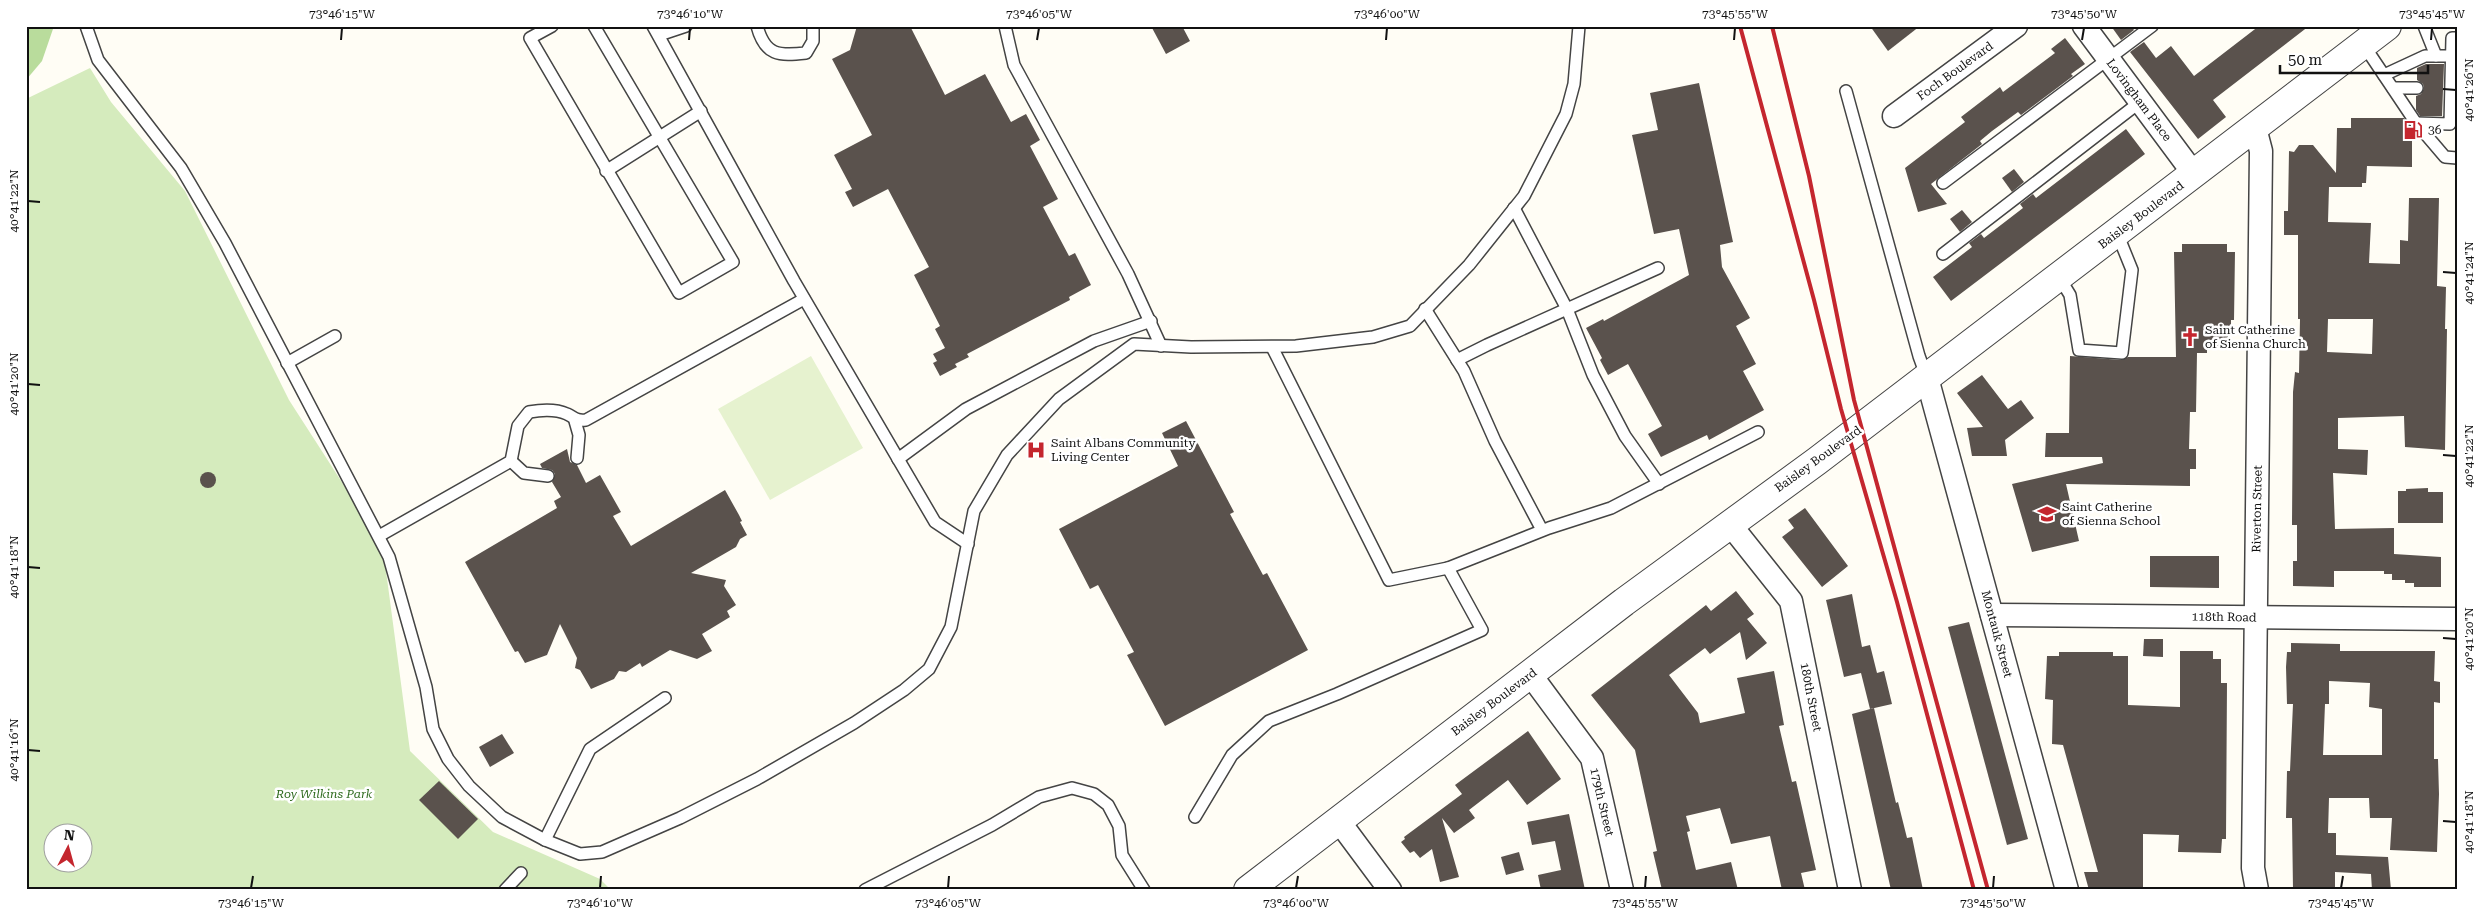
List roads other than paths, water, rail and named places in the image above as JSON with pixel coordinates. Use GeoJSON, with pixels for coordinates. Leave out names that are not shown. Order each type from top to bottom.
{"type":"FeatureCollection","features":[{"type":"Feature","properties":{"kind":"street","name":"Foch Boulevard"},"geometry":{"type":"LineString","coordinates":[[1894,116],[2016,26]]}},
{"type":"Feature","properties":{"kind":"street","name":"Lovingham Place"},"geometry":{"type":"LineString","coordinates":[[2084,26],[2194,174]]}},
{"type":"Feature","properties":{"kind":"street","name":"Baisley Boulevard"},"geometry":{"type":"LineString","coordinates":[[1248,890],[1530,674],[1927,378],[2387,26]]}},
{"type":"Feature","properties":{"kind":"street","name":"Riverton Street"},"geometry":{"type":"LineString","coordinates":[[2255,128],[2261,151],[2254,868],[2257,890]]}},
{"type":"Feature","properties":{"kind":"street","name":"Montauk Street"},"geometry":{"type":"LineString","coordinates":[[1927,378],[2066,890]]}},
{"type":"Feature","properties":{"kind":"street","name":"180th Street"},"geometry":{"type":"LineString","coordinates":[[1729,524],[1792,601],[1850,890]]}},
{"type":"Feature","properties":{"kind":"street","name":"118th Road"},"geometry":{"type":"LineString","coordinates":[[1992,615],[2457,619]]}},
{"type":"Feature","properties":{"kind":"street","name":"179th Street"},"geometry":{"type":"LineString","coordinates":[[1530,674],[1592,758],[1622,890]]}},
{"type":"Feature","properties":{"kind":"street"},"geometry":{"type":"LineString","coordinates":[[1338,820],[1390,890]]}},
{"type":"Feature","properties":{"kind":"lane"},"geometry":{"type":"LineString","coordinates":[[86,26],[98,60],[181,168],[225,243],[379,536],[389,557],[426,687],[433,729],[448,759],[469,786],[502,817],[545,840],[580,854],[602,852],[680,818],[756,779],[854,723],[904,690],[929,669],[951,627],[974,511],[1007,455],[1059,399],[1134,344],[1162,346],[1296,346],[1373,337],[1410,326],[1469,265],[1524,196],[1566,114],[1574,84],[1579,26]]}},
{"type":"Feature","properties":{"kind":"lane"},"geometry":{"type":"LineString","coordinates":[[552,26],[530,38],[679,294],[733,262],[658,138],[594,26]]}},
{"type":"Feature","properties":{"kind":"lane"},"geometry":{"type":"LineString","coordinates":[[686,26],[656,31],[804,299],[935,522],[968,544]]}},
{"type":"Feature","properties":{"kind":"lane"},"geometry":{"type":"LineString","coordinates":[[757,26],[761,41],[775,54],[786,55],[806,53],[813,41],[813,26]]}},
{"type":"Feature","properties":{"kind":"lane"},"geometry":{"type":"LineString","coordinates":[[1005,26],[1014,66],[1128,274],[1162,346]]}},
{"type":"Feature","properties":{"kind":"lane"},"geometry":{"type":"LineString","coordinates":[[1943,184],[2152,26]]}},
{"type":"Feature","properties":{"kind":"lane"},"geometry":{"type":"LineString","coordinates":[[2424,26],[2436,56]]}},
{"type":"Feature","properties":{"kind":"lane"},"geometry":{"type":"LineString","coordinates":[[2416,123],[2450,124],[2452,38],[2457,38]]}},
{"type":"Feature","properties":{"kind":"lane"},"geometry":{"type":"LineString","coordinates":[[2363,44],[2416,123],[2444,158],[2457,158]]}},
{"type":"Feature","properties":{"kind":"lane"},"geometry":{"type":"LineString","coordinates":[[2384,75],[2425,56],[2451,56]]}},
{"type":"Feature","properties":{"kind":"lane"},"geometry":{"type":"LineString","coordinates":[[2393,88],[2417,88]]}},
{"type":"Feature","properties":{"kind":"lane"},"geometry":{"type":"LineString","coordinates":[[1846,91],[1919,356],[1927,378]]}},
{"type":"Feature","properties":{"kind":"lane"},"geometry":{"type":"LineString","coordinates":[[1943,254],[2140,102]]}},
{"type":"Feature","properties":{"kind":"lane"},"geometry":{"type":"LineString","coordinates":[[606,171],[701,111]]}},
{"type":"Feature","properties":{"kind":"lane"},"geometry":{"type":"LineString","coordinates":[[1514,208],[1567,309],[1592,375],[1625,436],[1658,484]]}},
{"type":"Feature","properties":{"kind":"lane"},"geometry":{"type":"LineString","coordinates":[[2059,277],[2070,295],[2079,350],[2122,353],[2132,270],[2117,233]]}},
{"type":"Feature","properties":{"kind":"lane"},"geometry":{"type":"LineString","coordinates":[[1457,360],[1658,268]]}},
{"type":"Feature","properties":{"kind":"lane"},"geometry":{"type":"LineString","coordinates":[[575,421],[586,420],[804,299]]}},
{"type":"Feature","properties":{"kind":"lane"},"geometry":{"type":"LineString","coordinates":[[1425,309],[1457,360],[1542,530]]}},
{"type":"Feature","properties":{"kind":"lane"},"geometry":{"type":"LineString","coordinates":[[898,458],[966,409],[1094,341],[1151,321]]}},
{"type":"Feature","properties":{"kind":"lane"},"geometry":{"type":"LineString","coordinates":[[287,363],[335,336]]}},
{"type":"Feature","properties":{"kind":"lane"},"geometry":{"type":"LineString","coordinates":[[1272,347],[1389,580],[1448,568],[1542,530],[1611,508],[1758,432]]}},
{"type":"Feature","properties":{"kind":"lane"},"geometry":{"type":"LineString","coordinates":[[379,536],[511,461],[518,426],[529,412],[543,410],[566,413],[575,421],[579,435],[577,458]]}},
{"type":"Feature","properties":{"kind":"lane"},"geometry":{"type":"LineString","coordinates":[[511,461],[524,473],[548,476]]}},
{"type":"Feature","properties":{"kind":"lane"},"geometry":{"type":"LineString","coordinates":[[1195,817],[1232,755],[1269,721],[1337,694],[1482,630],[1448,568]]}},
{"type":"Feature","properties":{"kind":"lane"},"geometry":{"type":"LineString","coordinates":[[545,840],[590,749],[665,698]]}},
{"type":"Feature","properties":{"kind":"lane"},"geometry":{"type":"LineString","coordinates":[[865,890],[992,825],[1039,797],[1072,788],[1094,794],[1108,805],[1119,826],[1122,855],[1144,890]]}},
{"type":"Feature","properties":{"kind":"lane"},"geometry":{"type":"LineString","coordinates":[[506,890],[521,873]]}},
{"type":"Feature","properties":{"kind":"railway"},"geometry":{"type":"LineString","coordinates":[[1740,26],[1814,300],[1841,409],[1897,602],[1974,890]]}},
{"type":"Feature","properties":{"kind":"railway"},"geometry":{"type":"LineString","coordinates":[[1772,26],[1809,176],[1854,400],[1988,890]]}},
{"type":"Feature","properties":{"kind":"place","name":"36"},"geometry":{"type":"Point","coordinates":[2413,130]}},
{"type":"Feature","properties":{"kind":"place","name":"Saint Catherine of Sienna Church"},"geometry":{"type":"Point","coordinates":[2190,337]}},
{"type":"Feature","properties":{"kind":"place","name":"Saint Albans Community Living Center"},"geometry":{"type":"Point","coordinates":[1036,450]}},
{"type":"Feature","properties":{"kind":"place","name":"Saint Catherine of Sienna School"},"geometry":{"type":"Point","coordinates":[2047,514]}},
{"type":"Feature","properties":{"kind":"park label","name":"Roy Wilkins Park"},"geometry":{"type":"Point","coordinates":[324,794]}}]}
